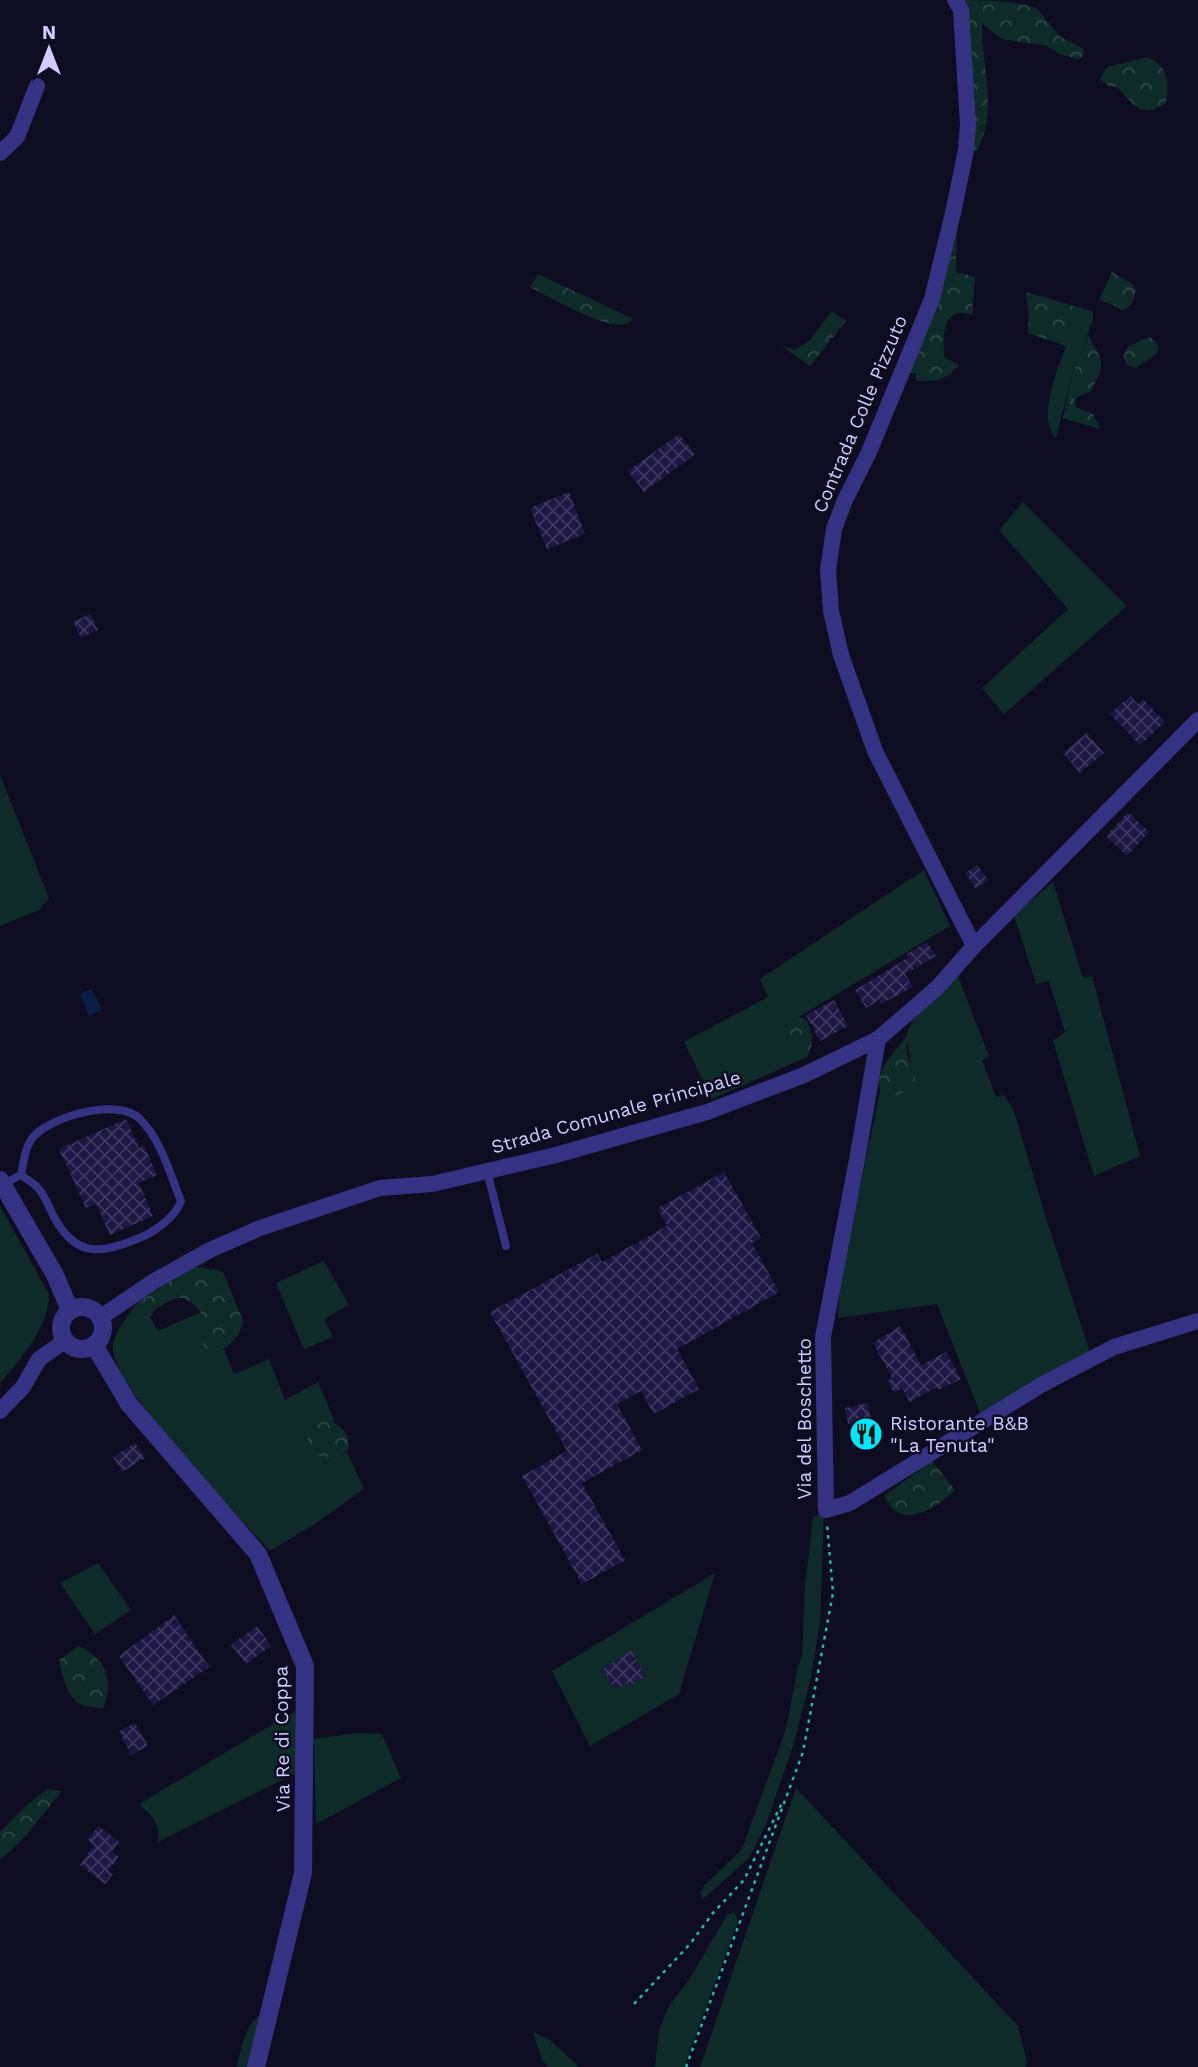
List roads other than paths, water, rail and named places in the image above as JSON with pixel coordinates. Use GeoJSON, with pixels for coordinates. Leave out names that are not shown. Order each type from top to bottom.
{"type":"FeatureCollection","features":[{"type":"Feature","properties":{"kind":"street","name":"Contrada Colle Pizzuto"},"geometry":{"type":"LineString","coordinates":[[955,0],[961,10],[968,125],[966,150],[953,213],[932,299],[869,452],[845,500],[834,529],[828,569],[831,611],[841,655],[875,751],[974,946]]}},
{"type":"Feature","properties":{"kind":"street"},"geometry":{"type":"LineString","coordinates":[[0,153],[17,136],[37,86]]}},
{"type":"Feature","properties":{"kind":"street","name":"Strada Comunale Principale"},"geometry":{"type":"LineString","coordinates":[[101,1317],[156,1280],[210,1250],[260,1228],[380,1188],[432,1184],[556,1155],[707,1112],[804,1075],[877,1039],[938,987],[974,946],[1198,720]]}},
{"type":"Feature","properties":{"kind":"street","name":"Via del Boschetto"},"geometry":{"type":"LineString","coordinates":[[877,1039],[857,1160],[822,1337],[826,1510],[850,1503],[1041,1385],[1114,1348],[1198,1321]]}},
{"type":"Feature","properties":{"kind":"street"},"geometry":{"type":"LineString","coordinates":[[1,1182],[55,1275],[70,1310]]}},
{"type":"Feature","properties":{"kind":"street"},"geometry":{"type":"LineString","coordinates":[[85,1306],[101,1317],[104,1330],[94,1345],[89,1348],[76,1348],[65,1341],[61,1325],[70,1310],[85,1306]]}},
{"type":"Feature","properties":{"kind":"street"},"geometry":{"type":"LineString","coordinates":[[0,1411],[23,1387],[39,1359],[65,1341]]}},
{"type":"Feature","properties":{"kind":"street","name":"Via Re di Coppa"},"geometry":{"type":"LineString","coordinates":[[94,1345],[129,1404],[258,1554],[305,1666],[303,1872],[256,2067]]}},
{"type":"Feature","properties":{"kind":"lane"},"geometry":{"type":"LineString","coordinates":[[104,1109],[126,1110],[139,1118],[153,1135],[181,1201],[178,1210],[142,1238],[118,1247],[88,1250],[71,1241],[58,1224],[39,1188],[21,1175],[27,1148],[34,1135],[48,1126],[79,1114],[104,1109]]}},
{"type":"Feature","properties":{"kind":"lane"},"geometry":{"type":"LineString","coordinates":[[487,1171],[506,1247]]}},
{"type":"Feature","properties":{"kind":"lane"},"geometry":{"type":"LineString","coordinates":[[1,1182],[21,1175]]}},
{"type":"Feature","properties":{"kind":"water"},"geometry":{"type":"Polygon","coordinates":[[[92,989],[102,1010],[89,1016],[80,994],[92,989]]]}},
{"type":"Feature","properties":{"kind":"place","name":"Ristorante B&B \"La Tenuta\""},"geometry":{"type":"Point","coordinates":[866,1434]}}]}
